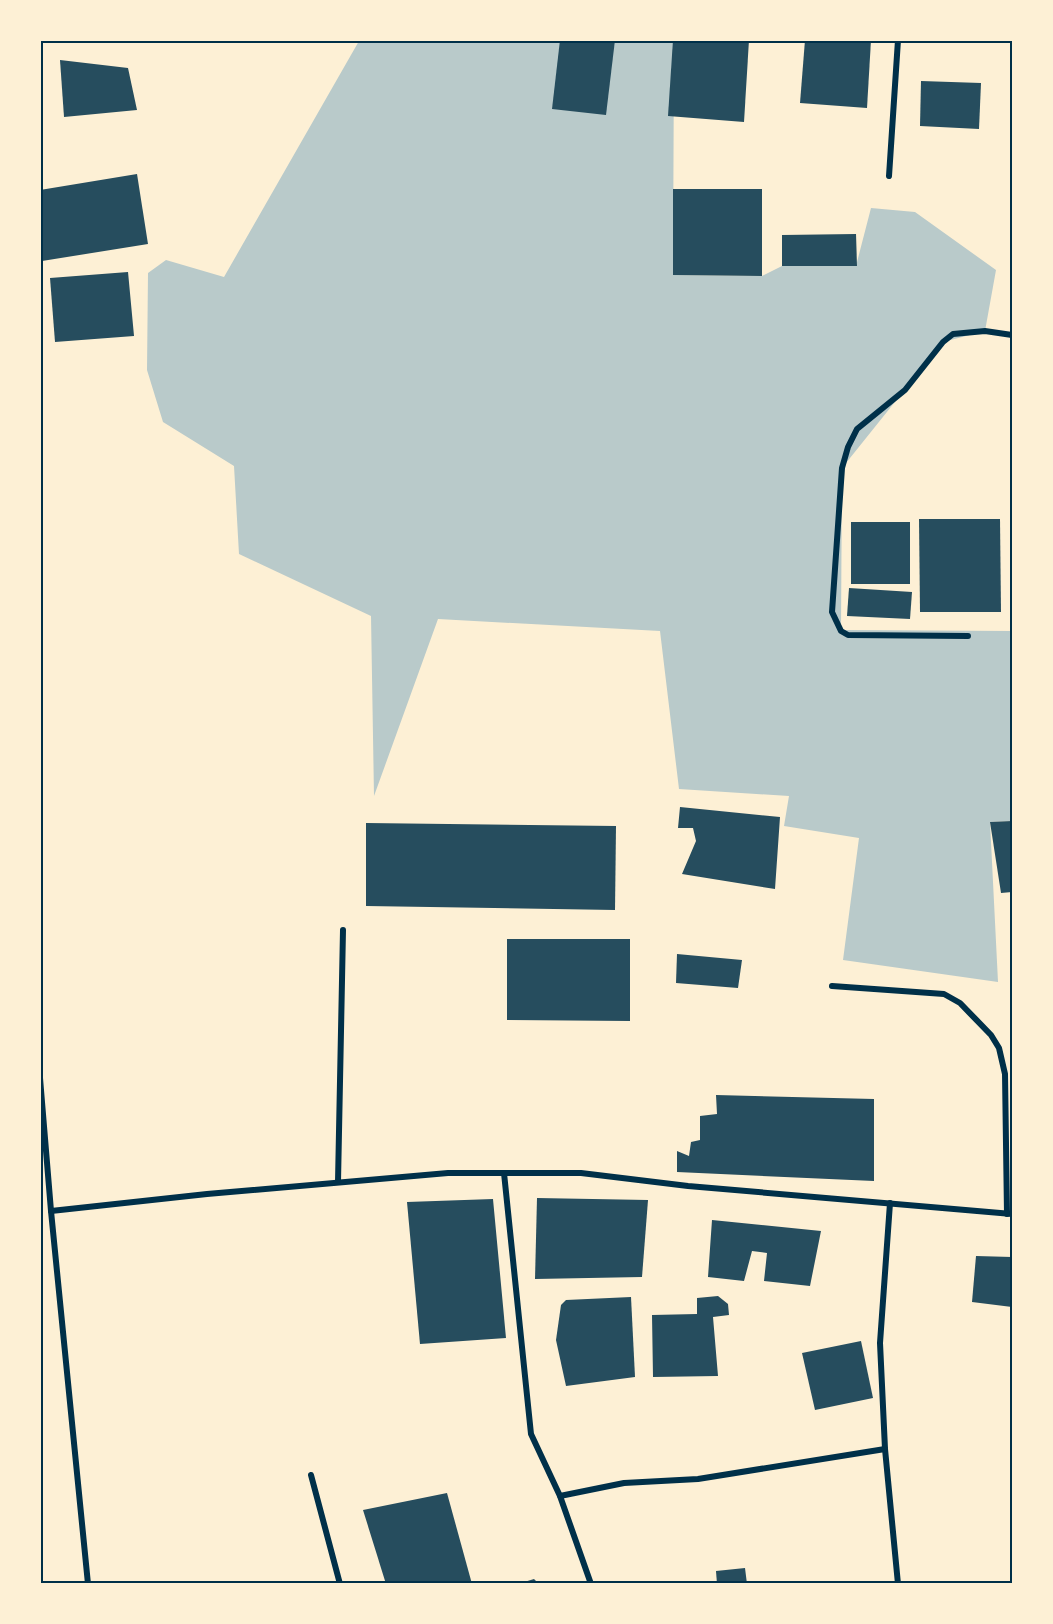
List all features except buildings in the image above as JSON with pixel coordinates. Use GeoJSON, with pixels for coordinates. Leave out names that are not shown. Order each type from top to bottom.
{"type":"FeatureCollection","features":[{"type":"Feature","properties":{"kind":"street"},"geometry":{"type":"LineString","coordinates":[[888,176],[898,40]]}},
{"type":"Feature","properties":{"kind":"street"},"geometry":{"type":"LineString","coordinates":[[968,636],[848,635],[841,631],[832,612],[842,468],[848,447],[857,429],[905,390],[943,342],[953,334],[984,331],[1012,335]]}},
{"type":"Feature","properties":{"kind":"street"},"geometry":{"type":"LineString","coordinates":[[338,1182],[343,930]]}},
{"type":"Feature","properties":{"kind":"street"},"geometry":{"type":"LineString","coordinates":[[51,1211],[448,1173],[581,1173],[688,1186],[1010,1214],[1005,1074],[999,1048],[991,1035],[960,1003],[944,994],[832,986]]}},
{"type":"Feature","properties":{"kind":"street"},"geometry":{"type":"LineString","coordinates":[[40,1078],[88,1584]]}},
{"type":"Feature","properties":{"kind":"street"},"geometry":{"type":"LineString","coordinates":[[504,1173],[531,1434],[560,1496],[591,1584]]}},
{"type":"Feature","properties":{"kind":"street"},"geometry":{"type":"LineString","coordinates":[[890,1203],[879,1343],[885,1449],[898,1584]]}},
{"type":"Feature","properties":{"kind":"street"},"geometry":{"type":"LineString","coordinates":[[560,1496],[624,1482],[698,1479],[885,1449]]}},
{"type":"Feature","properties":{"kind":"street"},"geometry":{"type":"LineString","coordinates":[[310,1475],[340,1584]]}},
{"type":"Feature","properties":{"kind":"shaded area"},"geometry":{"type":"Polygon","coordinates":[[[359,41],[674,41],[673,275],[762,276],[782,266],[856,266],[871,208],[915,212],[996,270],[985,331],[943,342],[842,468],[841,630],[1012,631],[1012,821],[990,822],[998,982],[843,960],[859,838],[784,826],[789,796],[679,789],[660,631],[438,619],[374,796],[371,616],[239,554],[234,466],[163,422],[147,370],[148,273],[166,260],[224,277],[359,41]]]}}]}
